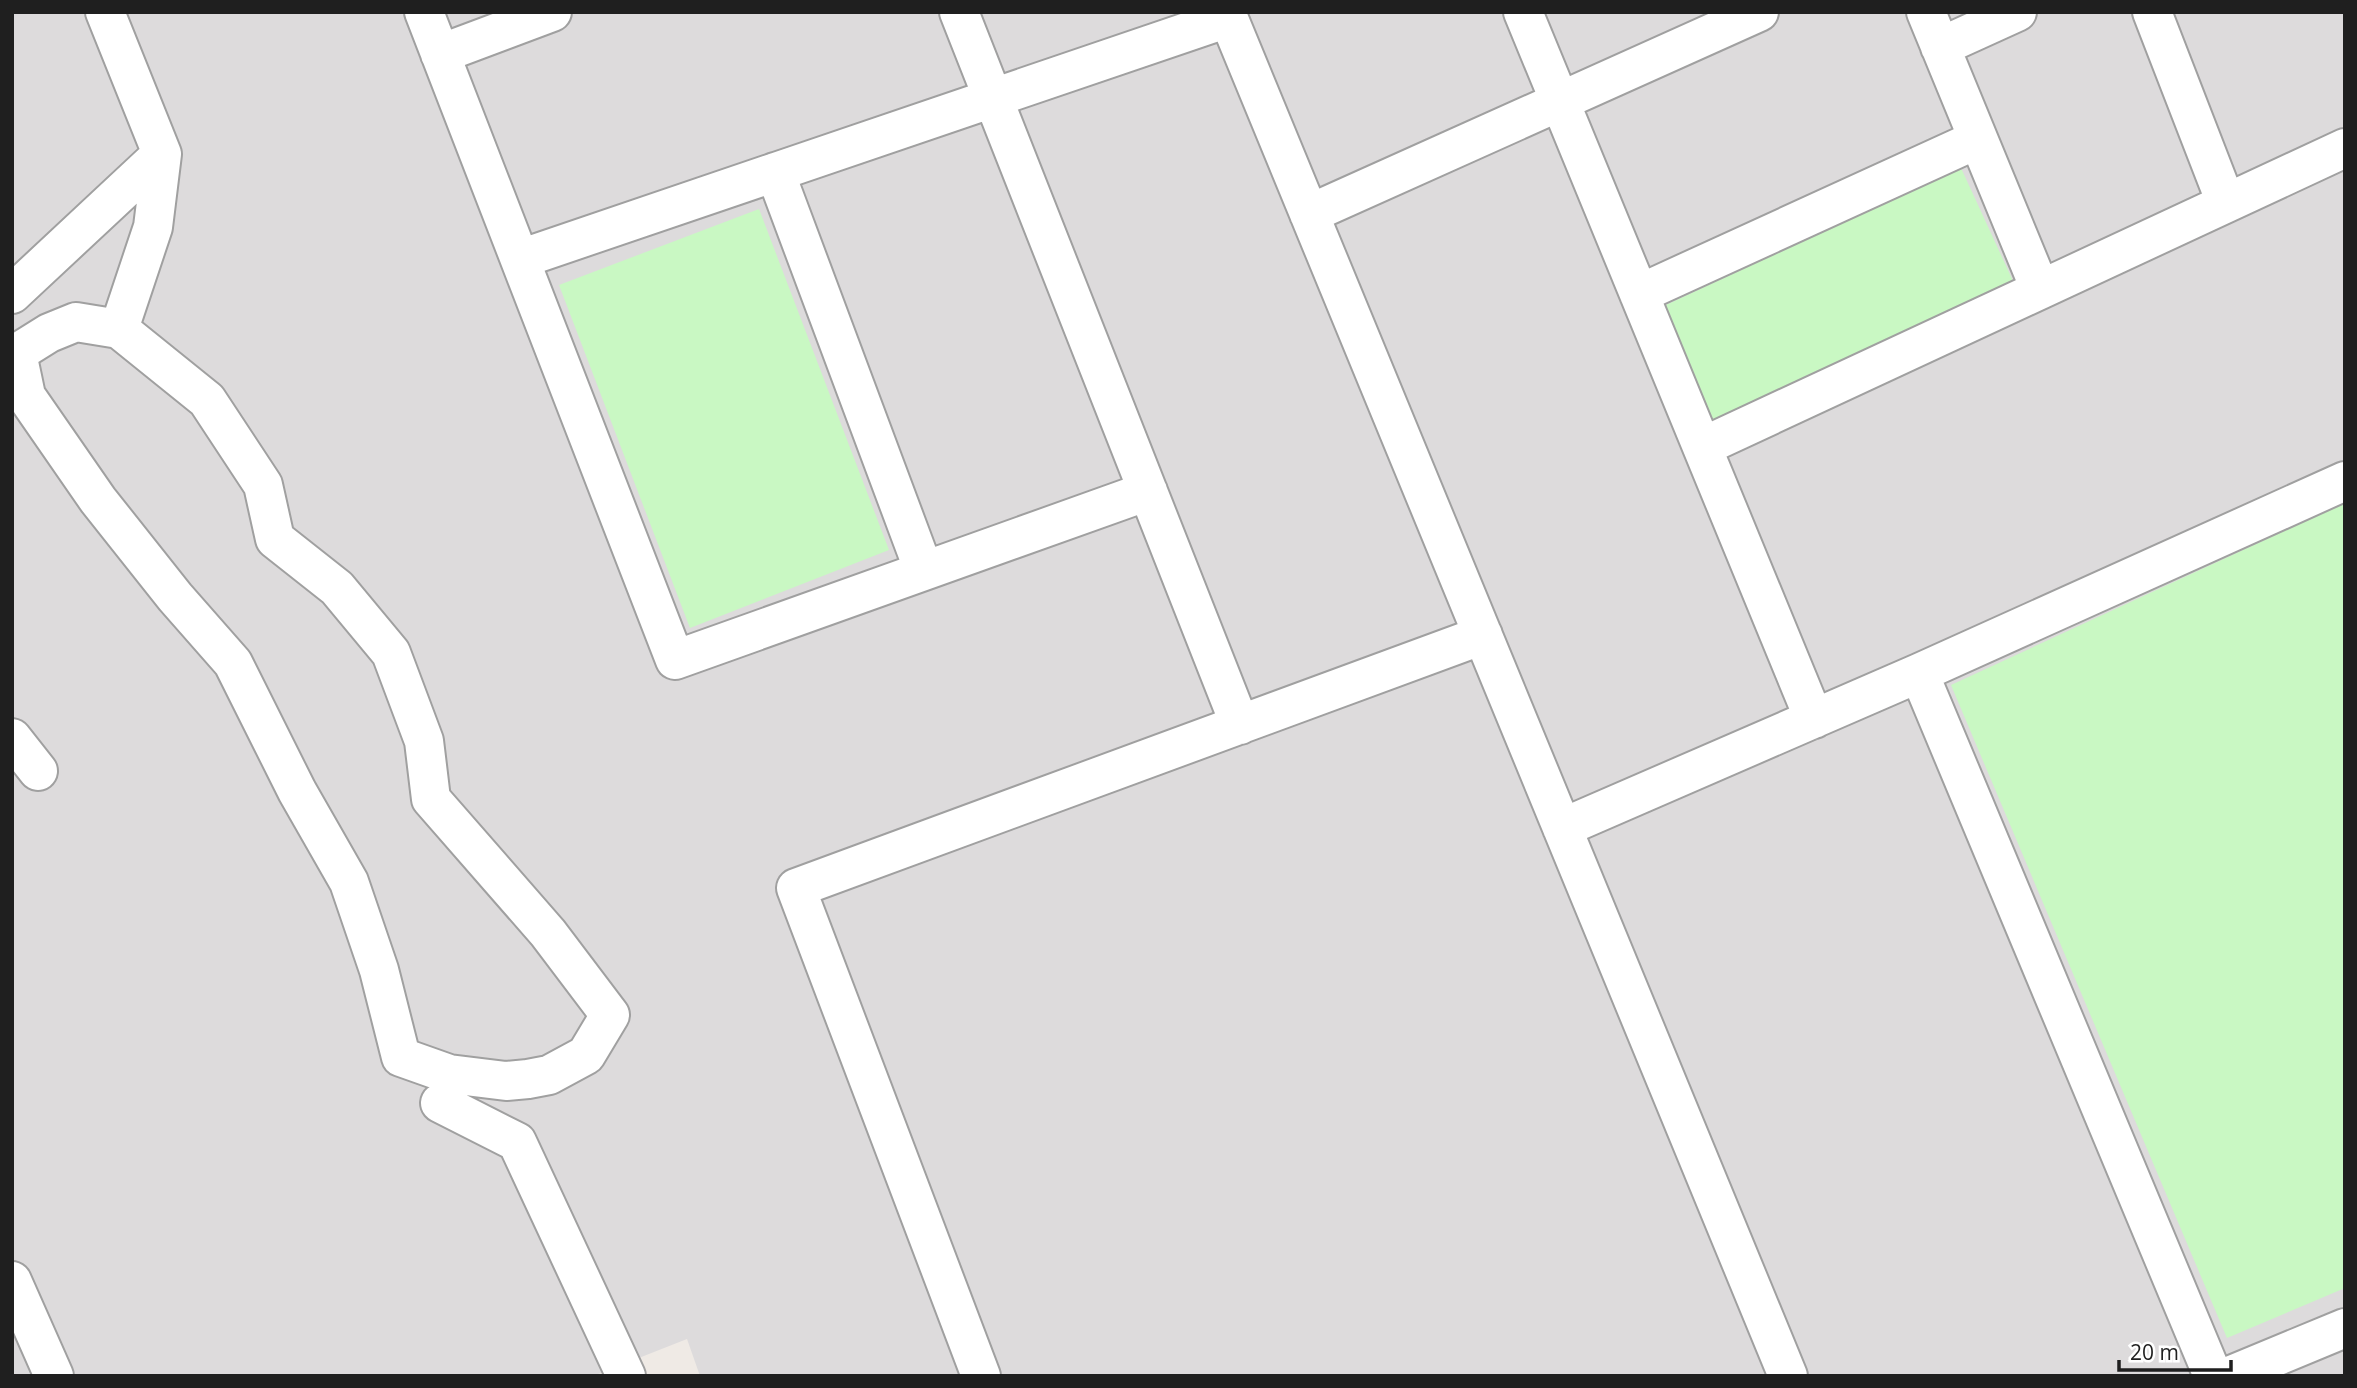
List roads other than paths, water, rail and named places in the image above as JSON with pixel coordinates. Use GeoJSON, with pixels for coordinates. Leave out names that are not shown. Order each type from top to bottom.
{"type":"FeatureCollection","features":[{"type":"Feature","properties":{"kind":"street"},"geometry":{"type":"LineString","coordinates":[[105,12],[162,154],[153,227],[120,329]]}},
{"type":"Feature","properties":{"kind":"street"},"geometry":{"type":"LineString","coordinates":[[424,12],[675,660],[1148,491]]}},
{"type":"Feature","properties":{"kind":"street"},"geometry":{"type":"LineString","coordinates":[[440,54],[552,12]]}},
{"type":"Feature","properties":{"kind":"street"},"geometry":{"type":"LineString","coordinates":[[959,12],[1240,725]]}},
{"type":"Feature","properties":{"kind":"street"},"geometry":{"type":"LineString","coordinates":[[1523,12],[1814,719]]}},
{"type":"Feature","properties":{"kind":"street"},"geometry":{"type":"LineString","coordinates":[[1309,214],[1759,12]]}},
{"type":"Feature","properties":{"kind":"street"},"geometry":{"type":"LineString","coordinates":[[2017,12],[1933,29],[2040,289]]}},
{"type":"Feature","properties":{"kind":"street"},"geometry":{"type":"LineString","coordinates":[[2152,12],[2226,204]]}},
{"type":"Feature","properties":{"kind":"street"},"geometry":{"type":"LineString","coordinates":[[520,259],[993,98],[1227,15],[1788,1376]]}},
{"type":"Feature","properties":{"kind":"street"},"geometry":{"type":"LineString","coordinates":[[1639,294],[1978,139]]}},
{"type":"Feature","properties":{"kind":"street"},"geometry":{"type":"LineString","coordinates":[[1702,447],[2345,148]]}},
{"type":"Feature","properties":{"kind":"street"},"geometry":{"type":"LineString","coordinates":[[12,294],[162,154]]}},
{"type":"Feature","properties":{"kind":"street"},"geometry":{"type":"LineString","coordinates":[[775,172],[924,571]]}},
{"type":"Feature","properties":{"kind":"street"},"geometry":{"type":"LineString","coordinates":[[76,322],[120,329],[207,400],[263,485],[275,539],[337,587],[391,653],[424,741],[431,799],[548,933],[610,1015],[586,1055],[549,1074],[528,1079],[497,1080],[449,1074],[401,1057],[379,970],[349,882],[296,791],[233,663],[175,597],[98,499],[26,396],[17,353],[49,333],[76,322]]}},
{"type":"Feature","properties":{"kind":"street"},"geometry":{"type":"LineString","coordinates":[[1562,828],[1919,673],[2345,481]]}},
{"type":"Feature","properties":{"kind":"street"},"geometry":{"type":"LineString","coordinates":[[981,1376],[796,888],[1483,635]]}},
{"type":"Feature","properties":{"kind":"street"},"geometry":{"type":"LineString","coordinates":[[1919,673],[2213,1376]]}},
{"type":"Feature","properties":{"kind":"street"},"geometry":{"type":"LineString","coordinates":[[12,738],[38,771]]}},
{"type":"Feature","properties":{"kind":"street"},"geometry":{"type":"LineString","coordinates":[[484,1125],[497,1080]]}},
{"type":"Feature","properties":{"kind":"street"},"geometry":{"type":"LineString","coordinates":[[440,1103],[517,1142],[626,1376]]}},
{"type":"Feature","properties":{"kind":"street"},"geometry":{"type":"LineString","coordinates":[[12,1281],[54,1376]]}},
{"type":"Feature","properties":{"kind":"street"},"geometry":{"type":"LineString","coordinates":[[2229,1376],[2345,1328]]}}]}
